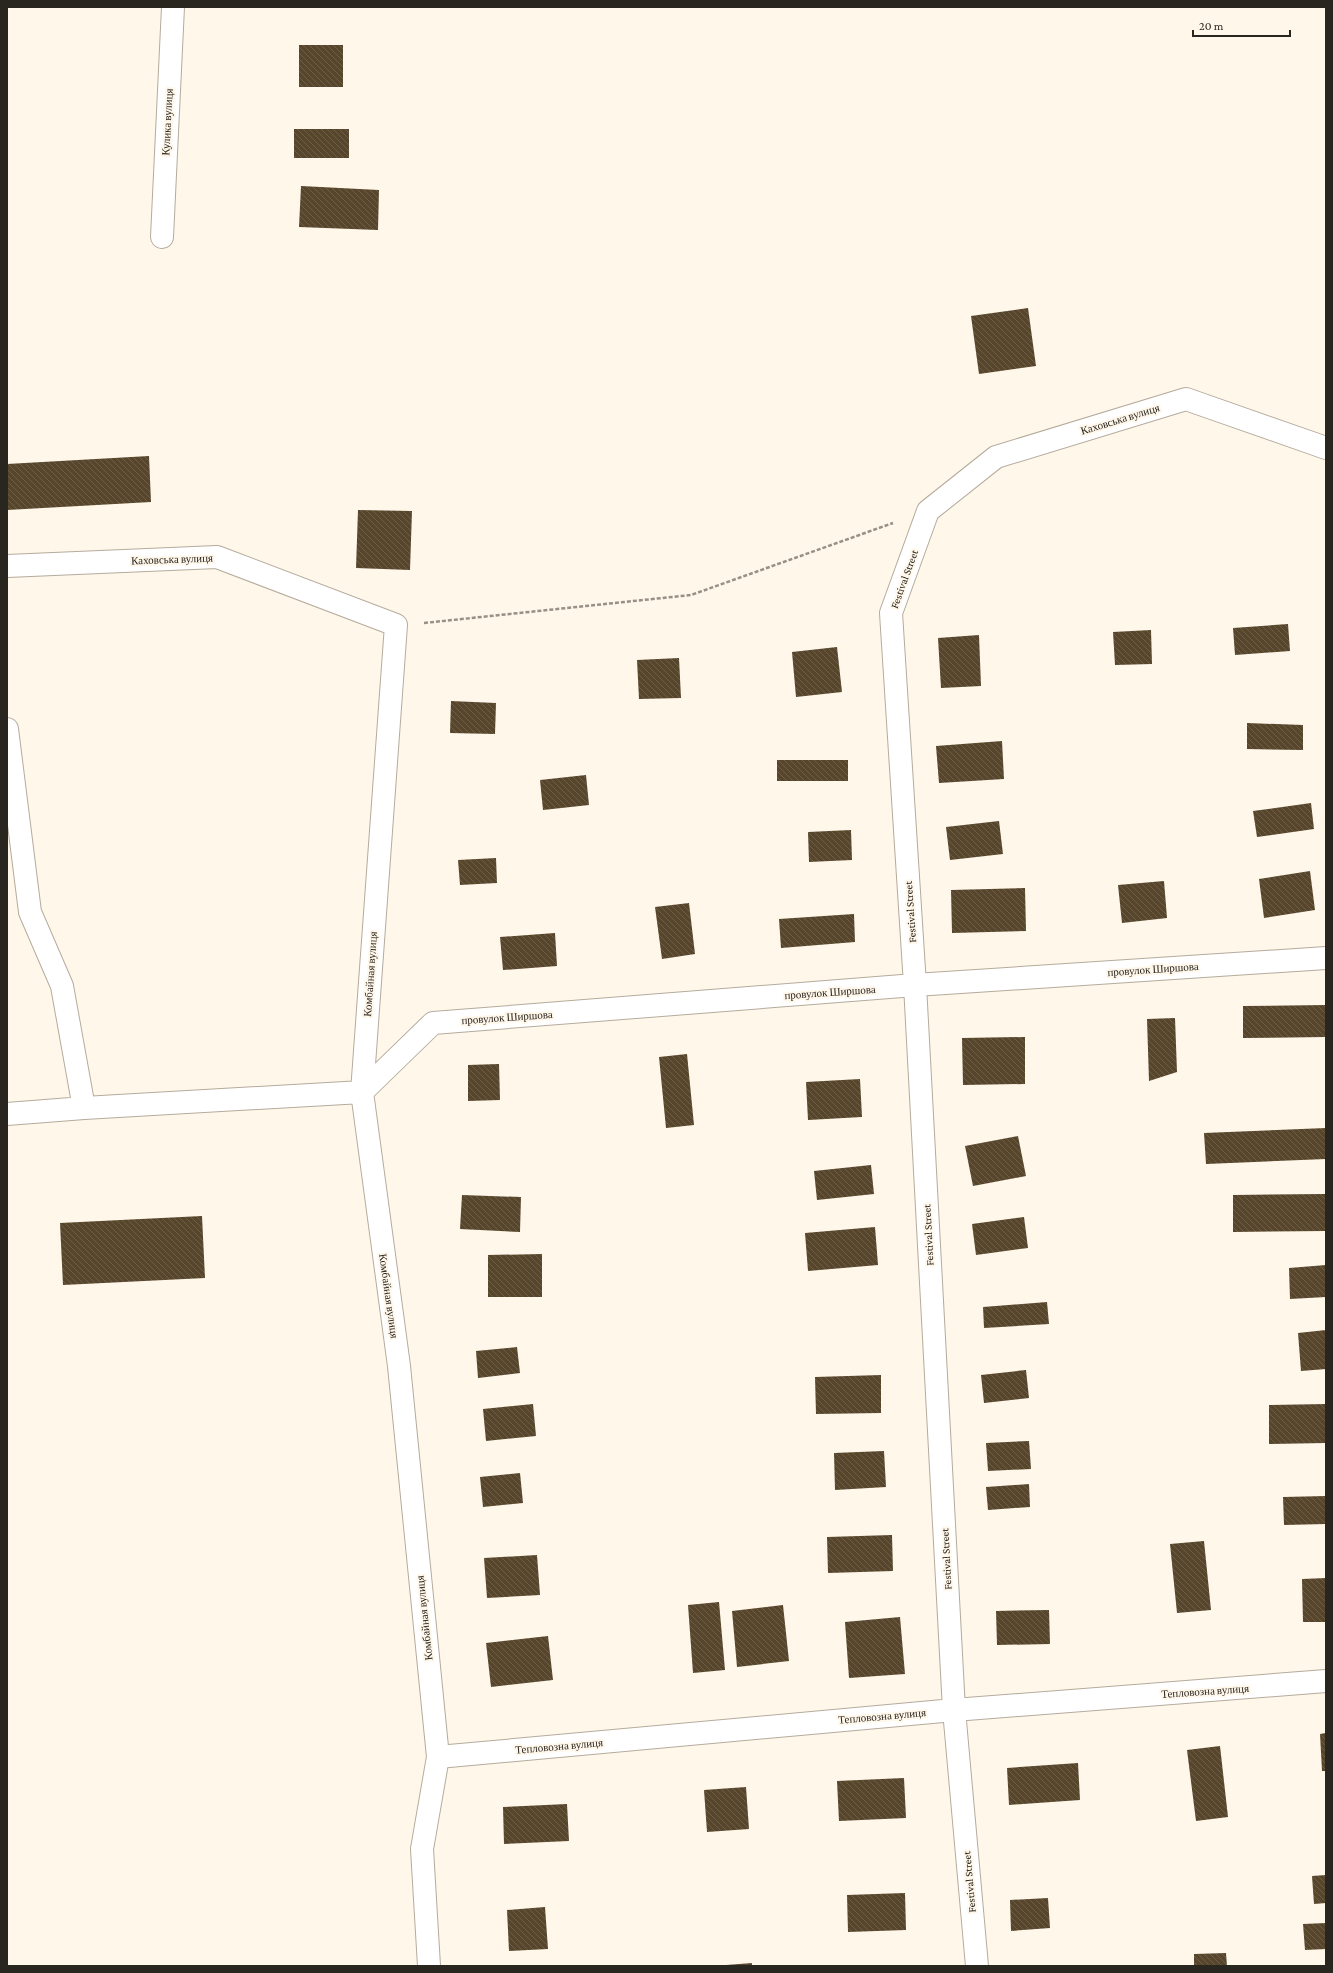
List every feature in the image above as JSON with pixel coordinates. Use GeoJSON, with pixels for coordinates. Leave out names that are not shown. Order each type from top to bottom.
{"type":"FeatureCollection","features":[{"type":"Feature","properties":{"kind":"street","name":"Кулика вулиця"},"geometry":{"type":"LineString","coordinates":[[162,237],[173,7]]}},
{"type":"Feature","properties":{"kind":"street","name":"Каховська вулиця"},"geometry":{"type":"LineString","coordinates":[[928,511],[996,457],[1186,399],[1326,448]]}},
{"type":"Feature","properties":{"kind":"street","name":"Festival Street"},"geometry":{"type":"LineString","coordinates":[[928,511],[891,613],[915,985],[954,1710],[976,1966]]}},
{"type":"Feature","properties":{"kind":"street","name":"Каховська вулиця"},"geometry":{"type":"LineString","coordinates":[[7,566],[217,557],[396,626]]}},
{"type":"Feature","properties":{"kind":"street","name":"Комбайная вулиця"},"geometry":{"type":"LineString","coordinates":[[396,626],[362,1092],[399,1366],[438,1757],[422,1849],[429,1966]]}},
{"type":"Feature","properties":{"kind":"street"},"geometry":{"type":"LineString","coordinates":[[7,729],[30,912],[62,986],[84,1108]]}},
{"type":"Feature","properties":{"kind":"street","name":"провулок Ширшова"},"geometry":{"type":"LineString","coordinates":[[362,1092],[432,1023],[915,985],[1326,958]]}},
{"type":"Feature","properties":{"kind":"street"},"geometry":{"type":"LineString","coordinates":[[7,1114],[84,1108],[362,1092]]}},
{"type":"Feature","properties":{"kind":"street","name":"Тепловозна вулиця"},"geometry":{"type":"LineString","coordinates":[[438,1757],[954,1710],[1326,1682]]}},
{"type":"Feature","properties":{"kind":"path"},"geometry":{"type":"LineString","coordinates":[[396,626],[691,595],[928,511]]}},
{"type":"Feature","properties":{"kind":"building"},"geometry":{"type":"Polygon","coordinates":[[[299,45],[343,45],[343,87],[299,87],[299,45]]]}},
{"type":"Feature","properties":{"kind":"building"},"geometry":{"type":"Polygon","coordinates":[[[294,129],[349,129],[349,158],[294,158],[294,129]]]}},
{"type":"Feature","properties":{"kind":"building"},"geometry":{"type":"Polygon","coordinates":[[[301,186],[379,190],[378,230],[299,227],[301,186]]]}},
{"type":"Feature","properties":{"kind":"building"},"geometry":{"type":"Polygon","coordinates":[[[1028,308],[1036,366],[979,374],[971,316],[1028,308]]]}},
{"type":"Feature","properties":{"kind":"building"},"geometry":{"type":"Polygon","coordinates":[[[149,456],[151,502],[7,510],[7,464],[149,456]]]}},
{"type":"Feature","properties":{"kind":"building"},"geometry":{"type":"Polygon","coordinates":[[[358,510],[412,511],[410,570],[356,568],[358,510]]]}},
{"type":"Feature","properties":{"kind":"building"},"geometry":{"type":"Polygon","coordinates":[[[1288,624],[1290,651],[1235,655],[1233,628],[1288,624]]]}},
{"type":"Feature","properties":{"kind":"building"},"geometry":{"type":"Polygon","coordinates":[[[1151,630],[1152,664],[1115,665],[1113,632],[1151,630]]]}},
{"type":"Feature","properties":{"kind":"building"},"geometry":{"type":"Polygon","coordinates":[[[979,635],[981,686],[941,688],[938,638],[979,635]]]}},
{"type":"Feature","properties":{"kind":"building"},"geometry":{"type":"Polygon","coordinates":[[[837,647],[842,692],[796,697],[792,652],[837,647]]]}},
{"type":"Feature","properties":{"kind":"building"},"geometry":{"type":"Polygon","coordinates":[[[679,658],[681,698],[639,699],[637,660],[679,658]]]}},
{"type":"Feature","properties":{"kind":"building"},"geometry":{"type":"Polygon","coordinates":[[[451,701],[496,703],[495,734],[450,733],[451,701]]]}},
{"type":"Feature","properties":{"kind":"building"},"geometry":{"type":"Polygon","coordinates":[[[1247,723],[1303,725],[1303,750],[1247,749],[1247,723]]]}},
{"type":"Feature","properties":{"kind":"building"},"geometry":{"type":"Polygon","coordinates":[[[1002,741],[1004,779],[939,783],[936,746],[1002,741]]]}},
{"type":"Feature","properties":{"kind":"building"},"geometry":{"type":"Polygon","coordinates":[[[777,760],[848,760],[848,781],[777,781],[777,760]]]}},
{"type":"Feature","properties":{"kind":"building"},"geometry":{"type":"Polygon","coordinates":[[[586,775],[589,805],[543,810],[540,780],[586,775]]]}},
{"type":"Feature","properties":{"kind":"building"},"geometry":{"type":"Polygon","coordinates":[[[1311,803],[1314,829],[1257,837],[1253,811],[1311,803]]]}},
{"type":"Feature","properties":{"kind":"building"},"geometry":{"type":"Polygon","coordinates":[[[999,821],[1003,854],[950,860],[946,827],[999,821]]]}},
{"type":"Feature","properties":{"kind":"building"},"geometry":{"type":"Polygon","coordinates":[[[851,830],[852,860],[809,862],[808,832],[851,830]]]}},
{"type":"Feature","properties":{"kind":"building"},"geometry":{"type":"Polygon","coordinates":[[[496,858],[497,883],[460,885],[458,860],[496,858]]]}},
{"type":"Feature","properties":{"kind":"building"},"geometry":{"type":"Polygon","coordinates":[[[1310,871],[1315,910],[1264,918],[1259,879],[1310,871]]]}},
{"type":"Feature","properties":{"kind":"building"},"geometry":{"type":"Polygon","coordinates":[[[1164,881],[1167,918],[1122,923],[1118,885],[1164,881]]]}},
{"type":"Feature","properties":{"kind":"building"},"geometry":{"type":"Polygon","coordinates":[[[1025,888],[1026,931],[952,933],[951,890],[1025,888]]]}},
{"type":"Feature","properties":{"kind":"building"},"geometry":{"type":"Polygon","coordinates":[[[689,903],[695,954],[662,959],[655,907],[689,903]]]}},
{"type":"Feature","properties":{"kind":"building"},"geometry":{"type":"Polygon","coordinates":[[[854,914],[855,942],[781,948],[779,919],[854,914]]]}},
{"type":"Feature","properties":{"kind":"building"},"geometry":{"type":"Polygon","coordinates":[[[555,933],[557,966],[503,970],[500,937],[555,933]]]}},
{"type":"Feature","properties":{"kind":"building"},"geometry":{"type":"Polygon","coordinates":[[[1326,1005],[1326,1037],[1243,1038],[1243,1006],[1326,1005]]]}},
{"type":"Feature","properties":{"kind":"building"},"geometry":{"type":"Polygon","coordinates":[[[1175,1018],[1177,1072],[1149,1081],[1147,1019],[1175,1018]]]}},
{"type":"Feature","properties":{"kind":"building"},"geometry":{"type":"Polygon","coordinates":[[[1025,1037],[1025,1084],[963,1085],[962,1038],[1025,1037]]]}},
{"type":"Feature","properties":{"kind":"building"},"geometry":{"type":"Polygon","coordinates":[[[687,1054],[694,1125],[666,1128],[659,1057],[687,1054]]]}},
{"type":"Feature","properties":{"kind":"building"},"geometry":{"type":"Polygon","coordinates":[[[499,1064],[500,1100],[468,1101],[468,1065],[499,1064]]]}},
{"type":"Feature","properties":{"kind":"building"},"geometry":{"type":"Polygon","coordinates":[[[860,1079],[862,1117],[808,1120],[806,1082],[860,1079]]]}},
{"type":"Feature","properties":{"kind":"building"},"geometry":{"type":"Polygon","coordinates":[[[1326,1128],[1326,1159],[1206,1164],[1204,1133],[1326,1128]]]}},
{"type":"Feature","properties":{"kind":"building"},"geometry":{"type":"Polygon","coordinates":[[[1018,1136],[1026,1176],[973,1186],[965,1146],[1018,1136]]]}},
{"type":"Feature","properties":{"kind":"building"},"geometry":{"type":"Polygon","coordinates":[[[871,1165],[874,1194],[817,1200],[814,1171],[871,1165]]]}},
{"type":"Feature","properties":{"kind":"building"},"geometry":{"type":"Polygon","coordinates":[[[1326,1194],[1326,1231],[1233,1232],[1233,1195],[1326,1194]]]}},
{"type":"Feature","properties":{"kind":"building"},"geometry":{"type":"Polygon","coordinates":[[[462,1195],[521,1197],[520,1232],[460,1229],[462,1195]]]}},
{"type":"Feature","properties":{"kind":"building"},"geometry":{"type":"Polygon","coordinates":[[[202,1216],[205,1278],[63,1285],[60,1223],[202,1216]]]}},
{"type":"Feature","properties":{"kind":"building"},"geometry":{"type":"Polygon","coordinates":[[[1024,1217],[1028,1248],[976,1255],[972,1224],[1024,1217]]]}},
{"type":"Feature","properties":{"kind":"building"},"geometry":{"type":"Polygon","coordinates":[[[875,1227],[878,1265],[808,1271],[805,1233],[875,1227]]]}},
{"type":"Feature","properties":{"kind":"building"},"geometry":{"type":"Polygon","coordinates":[[[542,1254],[542,1297],[488,1297],[488,1255],[542,1254]]]}},
{"type":"Feature","properties":{"kind":"building"},"geometry":{"type":"Polygon","coordinates":[[[1326,1265],[1326,1297],[1290,1299],[1289,1268],[1326,1265]]]}},
{"type":"Feature","properties":{"kind":"building"},"geometry":{"type":"Polygon","coordinates":[[[1047,1302],[1049,1324],[984,1328],[983,1307],[1047,1302]]]}},
{"type":"Feature","properties":{"kind":"building"},"geometry":{"type":"Polygon","coordinates":[[[1326,1330],[1326,1369],[1301,1371],[1298,1333],[1326,1330]]]}},
{"type":"Feature","properties":{"kind":"building"},"geometry":{"type":"Polygon","coordinates":[[[517,1347],[520,1373],[478,1378],[476,1351],[517,1347]]]}},
{"type":"Feature","properties":{"kind":"building"},"geometry":{"type":"Polygon","coordinates":[[[1026,1370],[1029,1398],[984,1403],[981,1375],[1026,1370]]]}},
{"type":"Feature","properties":{"kind":"building"},"geometry":{"type":"Polygon","coordinates":[[[881,1375],[881,1413],[816,1414],[815,1377],[881,1375]]]}},
{"type":"Feature","properties":{"kind":"building"},"geometry":{"type":"Polygon","coordinates":[[[533,1404],[536,1436],[486,1441],[483,1409],[533,1404]]]}},
{"type":"Feature","properties":{"kind":"building"},"geometry":{"type":"Polygon","coordinates":[[[1326,1404],[1326,1443],[1269,1444],[1269,1405],[1326,1404]]]}},
{"type":"Feature","properties":{"kind":"building"},"geometry":{"type":"Polygon","coordinates":[[[1029,1441],[1031,1469],[988,1471],[986,1443],[1029,1441]]]}},
{"type":"Feature","properties":{"kind":"building"},"geometry":{"type":"Polygon","coordinates":[[[884,1451],[886,1487],[835,1490],[834,1453],[884,1451]]]}},
{"type":"Feature","properties":{"kind":"building"},"geometry":{"type":"Polygon","coordinates":[[[520,1473],[523,1503],[483,1507],[480,1477],[520,1473]]]}},
{"type":"Feature","properties":{"kind":"building"},"geometry":{"type":"Polygon","coordinates":[[[1029,1484],[1030,1507],[988,1510],[986,1487],[1029,1484]]]}},
{"type":"Feature","properties":{"kind":"building"},"geometry":{"type":"Polygon","coordinates":[[[1326,1496],[1326,1524],[1284,1525],[1283,1497],[1326,1496]]]}},
{"type":"Feature","properties":{"kind":"building"},"geometry":{"type":"Polygon","coordinates":[[[892,1535],[893,1571],[828,1573],[827,1537],[892,1535]]]}},
{"type":"Feature","properties":{"kind":"building"},"geometry":{"type":"Polygon","coordinates":[[[1204,1541],[1211,1610],[1177,1613],[1170,1544],[1204,1541]]]}},
{"type":"Feature","properties":{"kind":"building"},"geometry":{"type":"Polygon","coordinates":[[[537,1555],[540,1595],[487,1598],[484,1558],[537,1555]]]}},
{"type":"Feature","properties":{"kind":"building"},"geometry":{"type":"Polygon","coordinates":[[[1326,1578],[1326,1622],[1303,1622],[1302,1579],[1326,1578]]]}},
{"type":"Feature","properties":{"kind":"building"},"geometry":{"type":"Polygon","coordinates":[[[719,1602],[725,1670],[693,1673],[688,1605],[719,1602]]]}},
{"type":"Feature","properties":{"kind":"building"},"geometry":{"type":"Polygon","coordinates":[[[783,1605],[789,1661],[737,1667],[732,1611],[783,1605]]]}},
{"type":"Feature","properties":{"kind":"building"},"geometry":{"type":"Polygon","coordinates":[[[1049,1610],[1050,1644],[997,1645],[996,1611],[1049,1610]]]}},
{"type":"Feature","properties":{"kind":"building"},"geometry":{"type":"Polygon","coordinates":[[[900,1617],[905,1674],[849,1678],[845,1622],[900,1617]]]}},
{"type":"Feature","properties":{"kind":"building"},"geometry":{"type":"Polygon","coordinates":[[[548,1636],[553,1680],[491,1687],[486,1643],[548,1636]]]}},
{"type":"Feature","properties":{"kind":"building"},"geometry":{"type":"Polygon","coordinates":[[[1326,1733],[1326,1771],[1322,1771],[1320,1734],[1326,1733]]]}},
{"type":"Feature","properties":{"kind":"building"},"geometry":{"type":"Polygon","coordinates":[[[1220,1746],[1228,1817],[1196,1821],[1187,1750],[1220,1746]]]}},
{"type":"Feature","properties":{"kind":"building"},"geometry":{"type":"Polygon","coordinates":[[[1078,1763],[1080,1800],[1009,1805],[1007,1768],[1078,1763]]]}},
{"type":"Feature","properties":{"kind":"building"},"geometry":{"type":"Polygon","coordinates":[[[904,1778],[906,1818],[839,1821],[837,1781],[904,1778]]]}},
{"type":"Feature","properties":{"kind":"building"},"geometry":{"type":"Polygon","coordinates":[[[746,1787],[749,1829],[707,1832],[704,1790],[746,1787]]]}},
{"type":"Feature","properties":{"kind":"building"},"geometry":{"type":"Polygon","coordinates":[[[567,1804],[569,1841],[504,1844],[503,1807],[567,1804]]]}},
{"type":"Feature","properties":{"kind":"building"},"geometry":{"type":"Polygon","coordinates":[[[1326,1875],[1326,1903],[1314,1904],[1312,1876],[1326,1875]]]}},
{"type":"Feature","properties":{"kind":"building"},"geometry":{"type":"Polygon","coordinates":[[[905,1893],[906,1930],[848,1932],[847,1895],[905,1893]]]}},
{"type":"Feature","properties":{"kind":"building"},"geometry":{"type":"Polygon","coordinates":[[[1048,1898],[1050,1928],[1011,1931],[1010,1900],[1048,1898]]]}},
{"type":"Feature","properties":{"kind":"building"},"geometry":{"type":"Polygon","coordinates":[[[545,1907],[548,1949],[509,1951],[507,1910],[545,1907]]]}},
{"type":"Feature","properties":{"kind":"building"},"geometry":{"type":"Polygon","coordinates":[[[1326,1923],[1326,1949],[1305,1950],[1303,1924],[1326,1923]]]}},
{"type":"Feature","properties":{"kind":"building"},"geometry":{"type":"Polygon","coordinates":[[[1226,1953],[1227,1966],[1194,1966],[1194,1954],[1226,1953]]]}},
{"type":"Feature","properties":{"kind":"building"},"geometry":{"type":"Polygon","coordinates":[[[752,1963],[752,1966],[726,1966],[726,1965],[752,1963]]]}}]}
